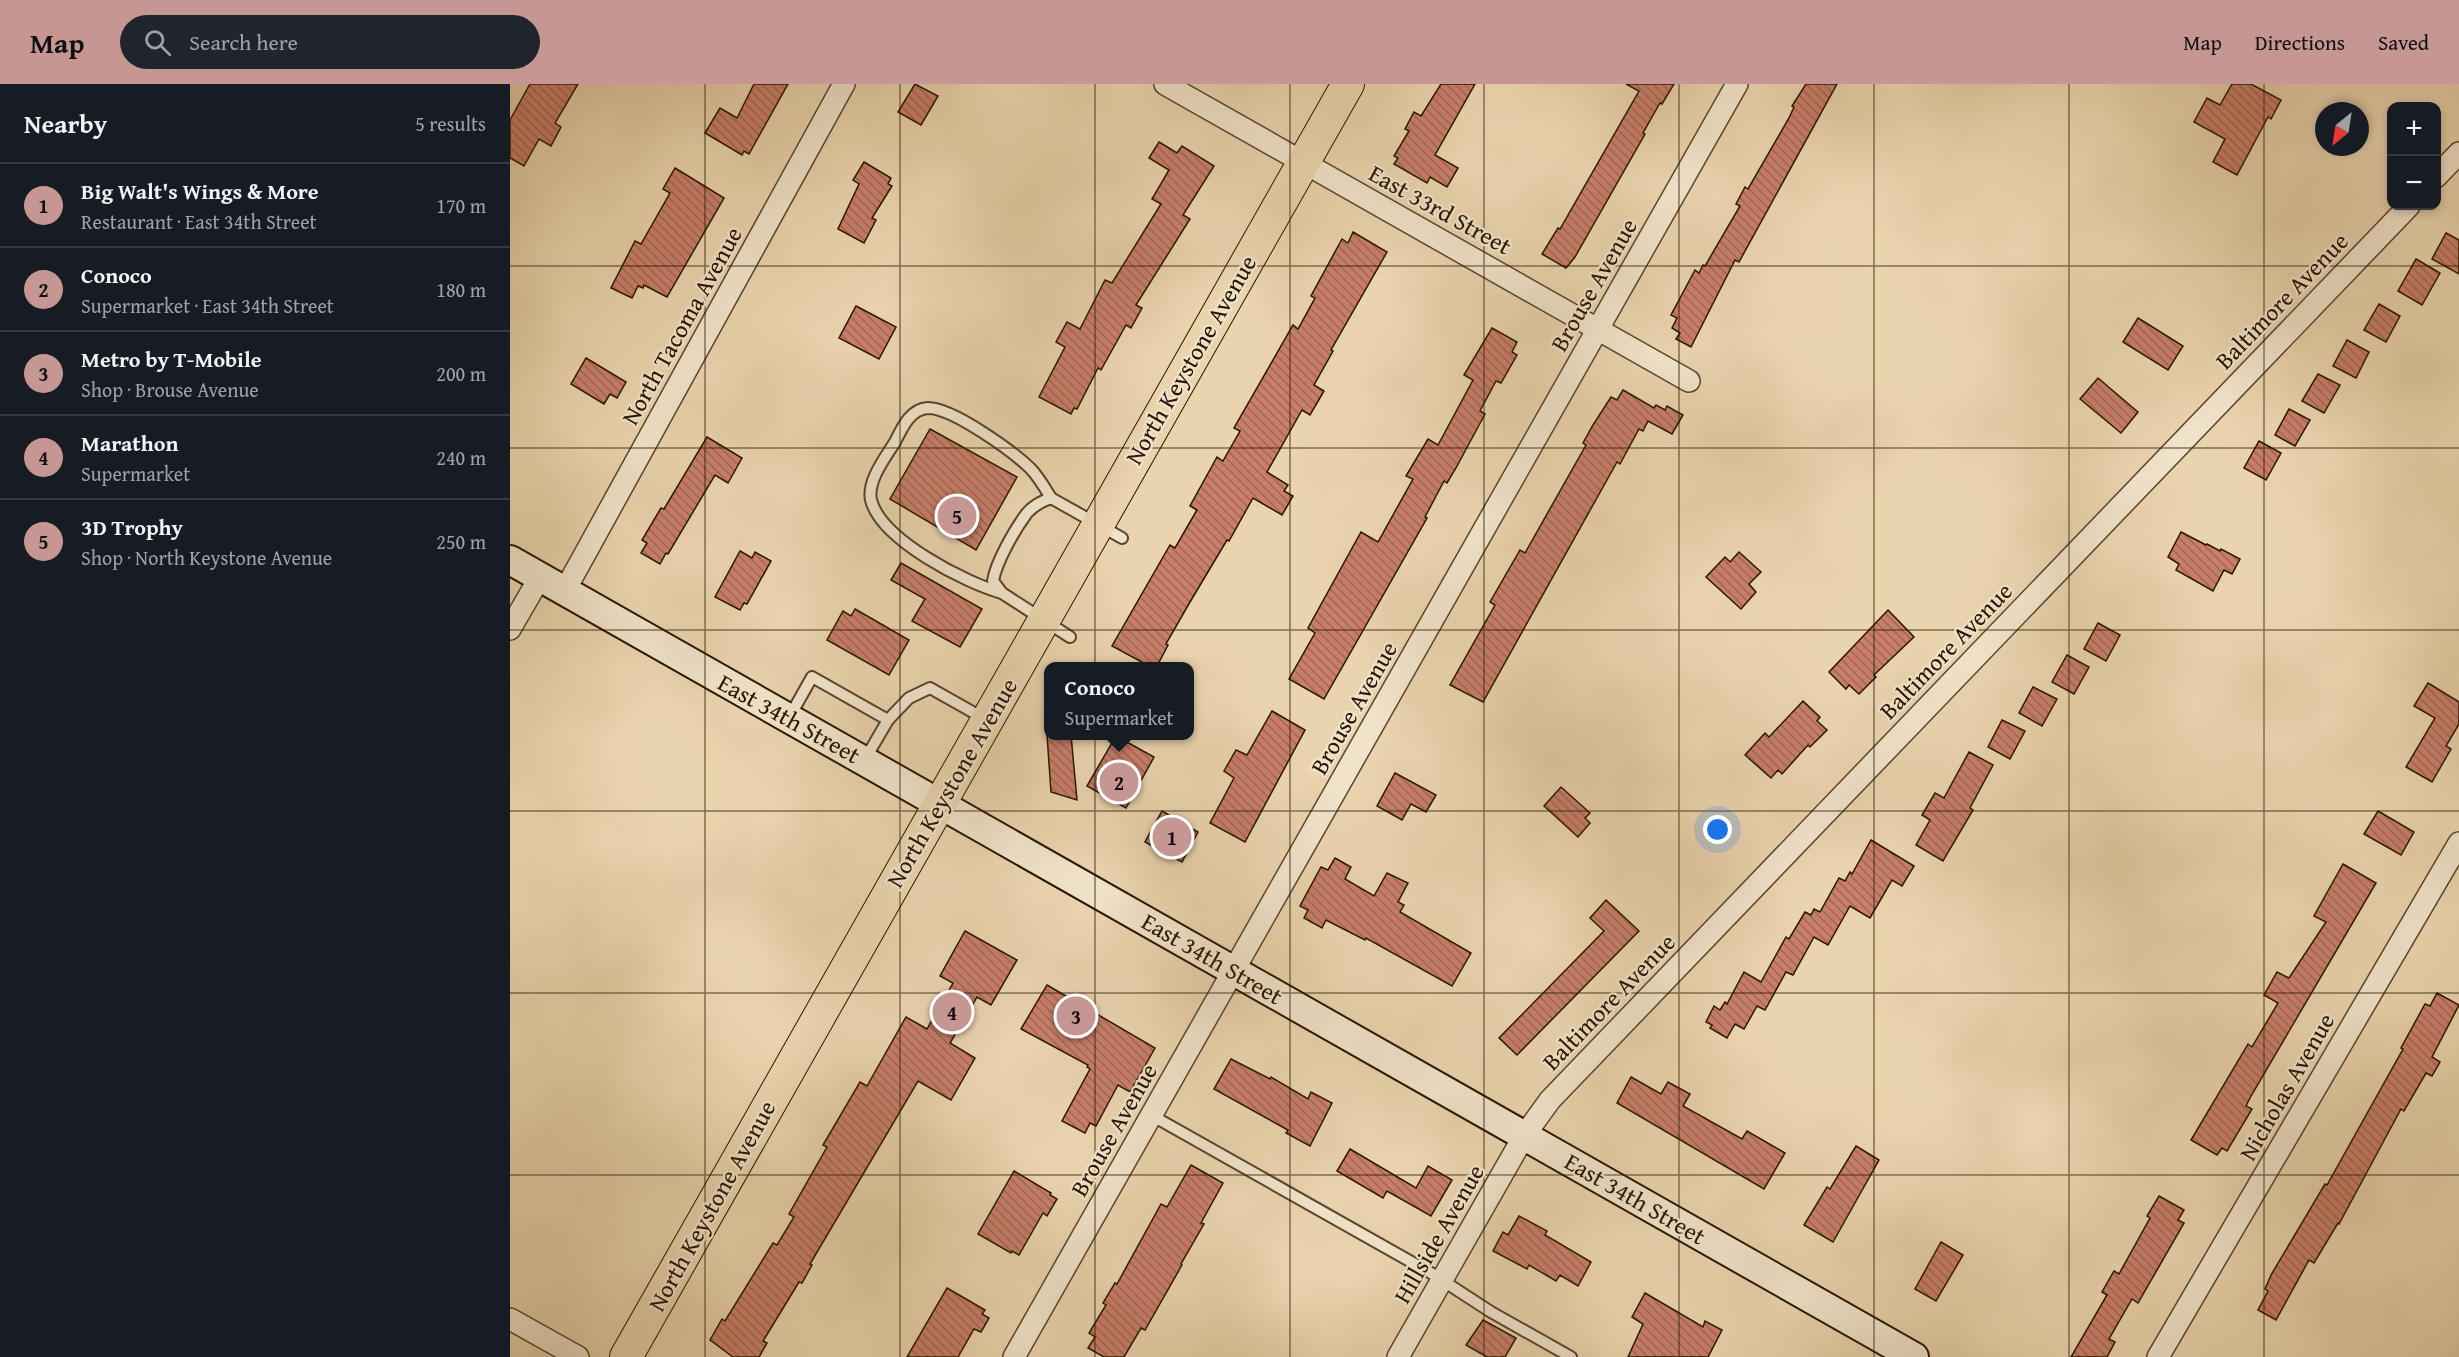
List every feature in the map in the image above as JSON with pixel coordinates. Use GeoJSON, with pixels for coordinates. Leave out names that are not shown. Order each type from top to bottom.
{"type":"FeatureCollection","features":[{"type":"Feature","properties":{"kind":"main road","name":"North Keystone Avenue"},"geometry":{"type":"LineString","coordinates":[[626,1357],[1044,620],[1110,531],[1348,84]]}},
{"type":"Feature","properties":{"kind":"main road","name":"East 34th Street"},"geometry":{"type":"LineString","coordinates":[[510,560],[1914,1357]]}},
{"type":"Feature","properties":{"kind":"street","name":"North Tacoma Avenue"},"geometry":{"type":"LineString","coordinates":[[564,592],[844,84]]}},
{"type":"Feature","properties":{"kind":"street","name":"East 33rd Street"},"geometry":{"type":"LineString","coordinates":[[1165,84],[1689,381]]}},
{"type":"Feature","properties":{"kind":"street","name":"Brouse Avenue"},"geometry":{"type":"LineString","coordinates":[[1014,1357],[1737,84]]}},
{"type":"Feature","properties":{"kind":"street"},"geometry":{"type":"LineString","coordinates":[[2441,172],[2459,153]]}},
{"type":"Feature","properties":{"kind":"street","name":"Baltimore Avenue"},"geometry":{"type":"LineString","coordinates":[[1524,1136],[1558,1091],[2405,210]]}},
{"type":"Feature","properties":{"kind":"street"},"geometry":{"type":"LineString","coordinates":[[510,629],[540,578]]}},
{"type":"Feature","properties":{"kind":"street","name":"Nicholas Avenue"},"geometry":{"type":"LineString","coordinates":[[2158,1357],[2459,843]]}},
{"type":"Feature","properties":{"kind":"street","name":"Hillside Avenue"},"geometry":{"type":"LineString","coordinates":[[1398,1357],[1524,1136]]}},
{"type":"Feature","properties":{"kind":"street"},"geometry":{"type":"LineString","coordinates":[[510,1318],[578,1357]]}},
{"type":"Feature","properties":{"kind":"lane"},"geometry":{"type":"LineString","coordinates":[[1070,637],[1002,593],[965,581],[924,556],[901,538],[881,519],[871,500],[873,480],[907,421],[915,412],[928,408],[968,424],[1002,446],[1032,470],[1051,498],[1110,531]]}},
{"type":"Feature","properties":{"kind":"lane"},"geometry":{"type":"LineString","coordinates":[[1002,593],[993,581],[995,569],[1028,512],[1040,502],[1051,498]]}},
{"type":"Feature","properties":{"kind":"lane"},"geometry":{"type":"LineString","coordinates":[[789,718],[812,677],[888,720]]}},
{"type":"Feature","properties":{"kind":"lane"},"geometry":{"type":"LineString","coordinates":[[864,761],[888,720],[909,698],[930,688],[987,720]]}},
{"type":"Feature","properties":{"kind":"lane"},"geometry":{"type":"LineString","coordinates":[[1151,1115],[1443,1280],[1491,1312],[1570,1357]]}},
{"type":"Feature","properties":{"kind":"building"},"geometry":{"type":"Polygon","coordinates":[[[530,84],[578,84],[555,123],[561,127],[551,146],[539,139],[524,166],[510,158],[510,120],[530,84]]]}},
{"type":"Feature","properties":{"kind":"building"},"geometry":{"type":"Polygon","coordinates":[[[754,84],[788,84],[749,154],[744,151],[742,155],[705,133],[720,108],[737,118],[754,84]]]}},
{"type":"Feature","properties":{"kind":"building"},"geometry":{"type":"Polygon","coordinates":[[[915,84],[938,96],[921,125],[898,112],[915,84]]]}},
{"type":"Feature","properties":{"kind":"building"},"geometry":{"type":"Polygon","coordinates":[[[1441,84],[1475,84],[1435,155],[1458,168],[1447,187],[1430,177],[1427,183],[1394,164],[1398,158],[1394,156],[1409,131],[1405,129],[1414,112],[1421,116],[1441,84]]]}},
{"type":"Feature","properties":{"kind":"building"},"geometry":{"type":"Polygon","coordinates":[[[1626,84],[1674,84],[1662,104],[1660,103],[1643,133],[1645,134],[1575,257],[1566,268],[1542,254],[1558,228],[1560,229],[1639,91],[1626,84]]]}},
{"type":"Feature","properties":{"kind":"building"},"geometry":{"type":"Polygon","coordinates":[[[1806,84],[1837,84],[1739,262],[1735,260],[1691,347],[1676,339],[1680,333],[1672,328],[1677,318],[1671,315],[1695,270],[1699,273],[1703,265],[1705,266],[1740,206],[1736,204],[1745,187],[1748,189],[1806,84]]]}},
{"type":"Feature","properties":{"kind":"building"},"geometry":{"type":"Polygon","coordinates":[[[2232,84],[2251,84],[2281,100],[2271,119],[2268,117],[2237,175],[2213,162],[2225,139],[2194,122],[2207,98],[2220,105],[2232,84]]]}},
{"type":"Feature","properties":{"kind":"building"},"geometry":{"type":"Polygon","coordinates":[[[1159,142],[1177,153],[1182,146],[1214,166],[1183,215],[1190,219],[1136,305],[1142,308],[1131,328],[1126,325],[1101,370],[1098,368],[1077,409],[1074,408],[1071,414],[1039,397],[1065,347],[1056,342],[1067,322],[1080,329],[1105,280],[1112,283],[1161,204],[1152,199],[1169,170],[1149,158],[1159,142]]]}},
{"type":"Feature","properties":{"kind":"building"},"geometry":{"type":"Polygon","coordinates":[[[864,162],[891,178],[888,184],[892,186],[872,218],[876,220],[864,243],[838,229],[859,184],[853,180],[864,162]]]}},
{"type":"Feature","properties":{"kind":"building"},"geometry":{"type":"Polygon","coordinates":[[[675,168],[724,198],[667,297],[644,285],[643,288],[638,286],[632,298],[611,288],[635,241],[641,244],[670,193],[663,189],[675,168]]]}},
{"type":"Feature","properties":{"kind":"building"},"geometry":{"type":"Polygon","coordinates":[[[1353,232],[1387,252],[1331,350],[1333,351],[1314,385],[1324,391],[1310,415],[1302,410],[1267,472],[1288,485],[1284,491],[1293,496],[1282,515],[1253,498],[1190,602],[1166,644],[1168,645],[1159,662],[1142,662],[1112,646],[1170,545],[1175,548],[1197,510],[1190,506],[1217,457],[1223,461],[1240,431],[1234,428],[1293,325],[1298,329],[1315,298],[1311,296],[1342,239],[1348,243],[1353,232]]]}},
{"type":"Feature","properties":{"kind":"building"},"geometry":{"type":"Polygon","coordinates":[[[2446,233],[2459,240],[2459,274],[2432,259],[2446,233]]]}},
{"type":"Feature","properties":{"kind":"building"},"geometry":{"type":"Polygon","coordinates":[[[2416,259],[2440,273],[2422,305],[2398,291],[2416,259]]]}},
{"type":"Feature","properties":{"kind":"building"},"geometry":{"type":"Polygon","coordinates":[[[2379,304],[2400,316],[2386,342],[2364,330],[2379,304]]]}},
{"type":"Feature","properties":{"kind":"building"},"geometry":{"type":"Polygon","coordinates":[[[856,306],[896,327],[879,359],[839,338],[856,306]]]}},
{"type":"Feature","properties":{"kind":"building"},"geometry":{"type":"Polygon","coordinates":[[[2138,318],[2183,346],[2168,370],[2123,342],[2138,318]]]}},
{"type":"Feature","properties":{"kind":"building"},"geometry":{"type":"Polygon","coordinates":[[[1492,328],[1517,342],[1512,352],[1517,355],[1501,383],[1496,381],[1480,411],[1485,414],[1456,468],[1447,483],[1444,481],[1425,517],[1427,518],[1324,699],[1289,679],[1315,633],[1308,628],[1361,532],[1378,542],[1413,479],[1406,476],[1428,439],[1438,445],[1473,380],[1464,375],[1492,328]]]}},
{"type":"Feature","properties":{"kind":"building"},"geometry":{"type":"Polygon","coordinates":[[[2347,340],[2369,352],[2356,378],[2333,366],[2347,340]]]}},
{"type":"Feature","properties":{"kind":"building"},"geometry":{"type":"Polygon","coordinates":[[[586,358],[626,382],[617,398],[610,394],[604,404],[571,384],[586,358]]]}},
{"type":"Feature","properties":{"kind":"building"},"geometry":{"type":"Polygon","coordinates":[[[2318,374],[2340,385],[2324,413],[2302,401],[2318,374]]]}},
{"type":"Feature","properties":{"kind":"building"},"geometry":{"type":"Polygon","coordinates":[[[2098,378],[2138,412],[2121,433],[2080,399],[2098,378]]]}},
{"type":"Feature","properties":{"kind":"building"},"geometry":{"type":"Polygon","coordinates":[[[1623,390],[1654,408],[1656,405],[1665,410],[1667,406],[1683,415],[1672,434],[1648,421],[1643,431],[1639,429],[1620,464],[1617,462],[1483,702],[1450,685],[1495,605],[1490,602],[1520,550],[1525,553],[1586,445],[1583,443],[1593,425],[1611,397],[1617,400],[1623,390]]]}},
{"type":"Feature","properties":{"kind":"building"},"geometry":{"type":"Polygon","coordinates":[[[2289,409],[2310,420],[2295,446],[2275,435],[2289,409]]]}},
{"type":"Feature","properties":{"kind":"building"},"geometry":{"type":"Polygon","coordinates":[[[930,429],[1017,477],[976,550],[890,499],[930,429]]]}},
{"type":"Feature","properties":{"kind":"building"},"geometry":{"type":"Polygon","coordinates":[[[707,437],[742,458],[728,483],[715,475],[660,564],[641,553],[647,543],[642,540],[661,508],[664,509],[707,437]]]}},
{"type":"Feature","properties":{"kind":"building"},"geometry":{"type":"Polygon","coordinates":[[[2259,441],[2281,453],[2266,480],[2244,468],[2259,441]]]}},
{"type":"Feature","properties":{"kind":"building"},"geometry":{"type":"Polygon","coordinates":[[[2181,532],[2240,559],[2232,574],[2224,570],[2213,591],[2176,570],[2179,564],[2168,557],[2181,532]]]}},
{"type":"Feature","properties":{"kind":"building"},"geometry":{"type":"Polygon","coordinates":[[[740,551],[752,558],[755,552],[771,561],[747,604],[744,603],[740,610],[715,597],[740,551]]]}},
{"type":"Feature","properties":{"kind":"building"},"geometry":{"type":"Polygon","coordinates":[[[1739,552],[1761,572],[1749,584],[1756,592],[1741,609],[1706,577],[1725,557],[1730,562],[1739,552]]]}},
{"type":"Feature","properties":{"kind":"building"},"geometry":{"type":"Polygon","coordinates":[[[901,563],[982,609],[960,647],[912,621],[925,599],[891,580],[901,563]]]}},
{"type":"Feature","properties":{"kind":"building"},"geometry":{"type":"Polygon","coordinates":[[[855,609],[909,640],[889,675],[827,640],[843,611],[851,616],[855,609]]]}},
{"type":"Feature","properties":{"kind":"building"},"geometry":{"type":"Polygon","coordinates":[[[1888,610],[1914,637],[1874,675],[1876,677],[1859,694],[1849,685],[1846,689],[1829,672],[1888,610]]]}},
{"type":"Feature","properties":{"kind":"building"},"geometry":{"type":"Polygon","coordinates":[[[2098,623],[2120,635],[2106,661],[2084,649],[2098,623]]]}},
{"type":"Feature","properties":{"kind":"building"},"geometry":{"type":"Polygon","coordinates":[[[2067,655],[2089,667],[2074,694],[2052,682],[2067,655]]]}},
{"type":"Feature","properties":{"kind":"building"},"geometry":{"type":"Polygon","coordinates":[[[2428,683],[2459,702],[2459,724],[2446,746],[2451,749],[2432,782],[2406,767],[2435,718],[2414,706],[2428,683]]]}},
{"type":"Feature","properties":{"kind":"building"},"geometry":{"type":"Polygon","coordinates":[[[2033,687],[2057,699],[2042,726],[2019,713],[2033,687]]]}},
{"type":"Feature","properties":{"kind":"building"},"geometry":{"type":"Polygon","coordinates":[[[1803,701],[1820,717],[1817,721],[1827,730],[1810,747],[1808,745],[1782,774],[1778,770],[1771,778],[1745,755],[1765,733],[1769,737],[1803,701]]]}},
{"type":"Feature","properties":{"kind":"building"},"geometry":{"type":"Polygon","coordinates":[[[1272,711],[1305,730],[1245,842],[1210,823],[1234,778],[1224,771],[1236,750],[1247,755],[1272,711]]]}},
{"type":"Feature","properties":{"kind":"building"},"geometry":{"type":"Polygon","coordinates":[[[2002,720],[2025,731],[2010,759],[1988,747],[2002,720]]]}},
{"type":"Feature","properties":{"kind":"building"},"geometry":{"type":"Polygon","coordinates":[[[1047,740],[1071,740],[1077,800],[1051,792],[1047,740]]]}},
{"type":"Feature","properties":{"kind":"building"},"geometry":{"type":"Polygon","coordinates":[[[1114,740],[1123,740],[1154,757],[1126,808],[1087,786],[1114,740]]]}},
{"type":"Feature","properties":{"kind":"building"},"geometry":{"type":"Polygon","coordinates":[[[1969,752],[1993,765],[1970,808],[1973,810],[1943,861],[1916,845],[1930,820],[1922,815],[1935,793],[1944,798],[1969,752]]]}},
{"type":"Feature","properties":{"kind":"building"},"geometry":{"type":"Polygon","coordinates":[[[1395,773],[1436,795],[1426,812],[1411,804],[1402,820],[1377,806],[1395,773]]]}},
{"type":"Feature","properties":{"kind":"building"},"geometry":{"type":"Polygon","coordinates":[[[1561,787],[1590,813],[1585,818],[1590,823],[1578,837],[1544,806],[1561,787]]]}},
{"type":"Feature","properties":{"kind":"building"},"geometry":{"type":"Polygon","coordinates":[[[1162,811],[1198,832],[1182,862],[1145,842],[1162,811]]]}},
{"type":"Feature","properties":{"kind":"building"},"geometry":{"type":"Polygon","coordinates":[[[2378,811],[2414,832],[2401,855],[2364,834],[2378,811]]]}},
{"type":"Feature","properties":{"kind":"building"},"geometry":{"type":"Polygon","coordinates":[[[1871,840],[1914,866],[1902,886],[1892,880],[1870,918],[1850,906],[1828,945],[1814,937],[1793,975],[1786,972],[1765,1010],[1757,1006],[1744,1029],[1735,1024],[1727,1038],[1710,1028],[1712,1025],[1706,1022],[1714,1006],[1720,1010],[1725,1002],[1727,1004],[1744,972],[1761,982],[1786,937],[1789,939],[1805,912],[1811,915],[1814,909],[1820,912],[1839,878],[1845,881],[1850,872],[1852,874],[1871,840]]]}},
{"type":"Feature","properties":{"kind":"building"},"geometry":{"type":"Polygon","coordinates":[[[1335,858],[1351,867],[1345,879],[1374,896],[1387,873],[1408,883],[1398,902],[1404,905],[1400,912],[1471,953],[1452,986],[1366,938],[1365,940],[1326,920],[1322,928],[1304,918],[1308,910],[1300,906],[1321,867],[1328,870],[1335,858]]]}},
{"type":"Feature","properties":{"kind":"building"},"geometry":{"type":"Polygon","coordinates":[[[2343,864],[2376,883],[2251,1096],[2246,1106],[2252,1109],[2227,1151],[2222,1148],[2217,1155],[2191,1140],[2248,1044],[2252,1047],[2278,1003],[2264,995],[2277,972],[2289,978],[2326,922],[2314,916],[2343,864]]]}},
{"type":"Feature","properties":{"kind":"building"},"geometry":{"type":"Polygon","coordinates":[[[1606,900],[1639,931],[1517,1055],[1499,1038],[1604,931],[1590,918],[1606,900]]]}},
{"type":"Feature","properties":{"kind":"building"},"geometry":{"type":"Polygon","coordinates":[[[965,931],[1017,960],[991,1005],[977,997],[950,1043],[975,1058],[951,1100],[918,1081],[810,1264],[812,1265],[802,1283],[799,1282],[763,1341],[767,1343],[759,1357],[733,1357],[710,1340],[722,1319],[725,1321],[773,1243],[777,1245],[794,1217],[789,1214],[827,1147],[823,1145],[860,1082],[867,1086],[906,1017],[927,1029],[953,983],[940,976],[965,931]]]}},
{"type":"Feature","properties":{"kind":"building"},"geometry":{"type":"Polygon","coordinates":[[[1047,985],[1155,1048],[1130,1092],[1118,1085],[1096,1126],[1090,1123],[1085,1133],[1062,1121],[1090,1069],[1088,1065],[1021,1029],[1047,985]]]}},
{"type":"Feature","properties":{"kind":"building"},"geometry":{"type":"Polygon","coordinates":[[[2437,993],[2459,1005],[2432,1057],[2440,1062],[2432,1076],[2426,1073],[2404,1111],[2401,1109],[2339,1224],[2314,1263],[2309,1260],[2276,1320],[2258,1310],[2268,1291],[2265,1289],[2271,1275],[2325,1184],[2327,1185],[2403,1049],[2401,1048],[2425,1004],[2430,1006],[2437,993]]]}},
{"type":"Feature","properties":{"kind":"building"},"geometry":{"type":"Polygon","coordinates":[[[1231,1059],[1270,1079],[1271,1077],[1308,1099],[1311,1092],[1332,1103],[1310,1146],[1286,1133],[1288,1130],[1214,1089],[1231,1059]]]}},
{"type":"Feature","properties":{"kind":"building"},"geometry":{"type":"Polygon","coordinates":[[[1631,1077],[1661,1094],[1668,1082],[1690,1094],[1683,1106],[1742,1139],[1747,1131],[1785,1153],[1764,1189],[1617,1103],[1631,1077]]]}},
{"type":"Feature","properties":{"kind":"building"},"geometry":{"type":"Polygon","coordinates":[[[1856,1146],[1879,1160],[1833,1242],[1804,1225],[1827,1187],[1830,1189],[1856,1146]]]}},
{"type":"Feature","properties":{"kind":"building"},"geometry":{"type":"Polygon","coordinates":[[[1350,1149],[1416,1188],[1428,1166],[1452,1180],[1431,1216],[1387,1191],[1383,1198],[1337,1171],[1350,1149]]]}},
{"type":"Feature","properties":{"kind":"building"},"geometry":{"type":"Polygon","coordinates":[[[1191,1165],[1223,1183],[1201,1223],[1204,1224],[1145,1330],[1141,1328],[1124,1357],[1104,1357],[1088,1348],[1095,1337],[1089,1333],[1106,1305],[1103,1303],[1115,1283],[1117,1284],[1161,1204],[1167,1207],[1191,1165]]]}},
{"type":"Feature","properties":{"kind":"building"},"geometry":{"type":"Polygon","coordinates":[[[1014,1171],[1057,1199],[1047,1216],[1043,1213],[1019,1255],[1012,1251],[1011,1253],[978,1234],[1014,1171]]]}},
{"type":"Feature","properties":{"kind":"building"},"geometry":{"type":"Polygon","coordinates":[[[2159,1196],[2184,1210],[2178,1220],[2184,1223],[2138,1303],[2132,1299],[2109,1339],[2115,1342],[2107,1357],[2071,1357],[2107,1295],[2102,1292],[2114,1271],[2119,1274],[2150,1218],[2147,1216],[2159,1196]]]}},
{"type":"Feature","properties":{"kind":"building"},"geometry":{"type":"Polygon","coordinates":[[[1519,1216],[1547,1231],[1545,1235],[1591,1262],[1578,1286],[1560,1275],[1556,1281],[1529,1265],[1527,1269],[1493,1251],[1503,1232],[1508,1235],[1519,1216]]]}},
{"type":"Feature","properties":{"kind":"building"},"geometry":{"type":"Polygon","coordinates":[[[1941,1242],[1963,1255],[1936,1301],[1915,1289],[1941,1242]]]}},
{"type":"Feature","properties":{"kind":"building"},"geometry":{"type":"Polygon","coordinates":[[[947,1288],[985,1310],[982,1314],[989,1318],[981,1332],[974,1329],[958,1357],[907,1357],[947,1288]]]}},
{"type":"Feature","properties":{"kind":"building"},"geometry":{"type":"Polygon","coordinates":[[[1645,1293],[1703,1327],[1705,1321],[1722,1330],[1708,1357],[1628,1357],[1643,1324],[1632,1317],[1645,1293]]]}},
{"type":"Feature","properties":{"kind":"building"},"geometry":{"type":"Polygon","coordinates":[[[1483,1320],[1516,1338],[1505,1357],[1487,1357],[1466,1345],[1483,1320]]]}},
{"type":"Feature","properties":{"kind":"place","name":"3D Trophy"},"geometry":{"type":"Point","coordinates":[957,516]}},
{"type":"Feature","properties":{"kind":"place","name":"Conoco"},"geometry":{"type":"Point","coordinates":[1119,782]}},
{"type":"Feature","properties":{"kind":"place","name":"Big Walt's Wings & More"},"geometry":{"type":"Point","coordinates":[1172,837]}},
{"type":"Feature","properties":{"kind":"place","name":"Marathon"},"geometry":{"type":"Point","coordinates":[952,1012]}},
{"type":"Feature","properties":{"kind":"place","name":"Metro by T-Mobile"},"geometry":{"type":"Point","coordinates":[1076,1016]}}]}
